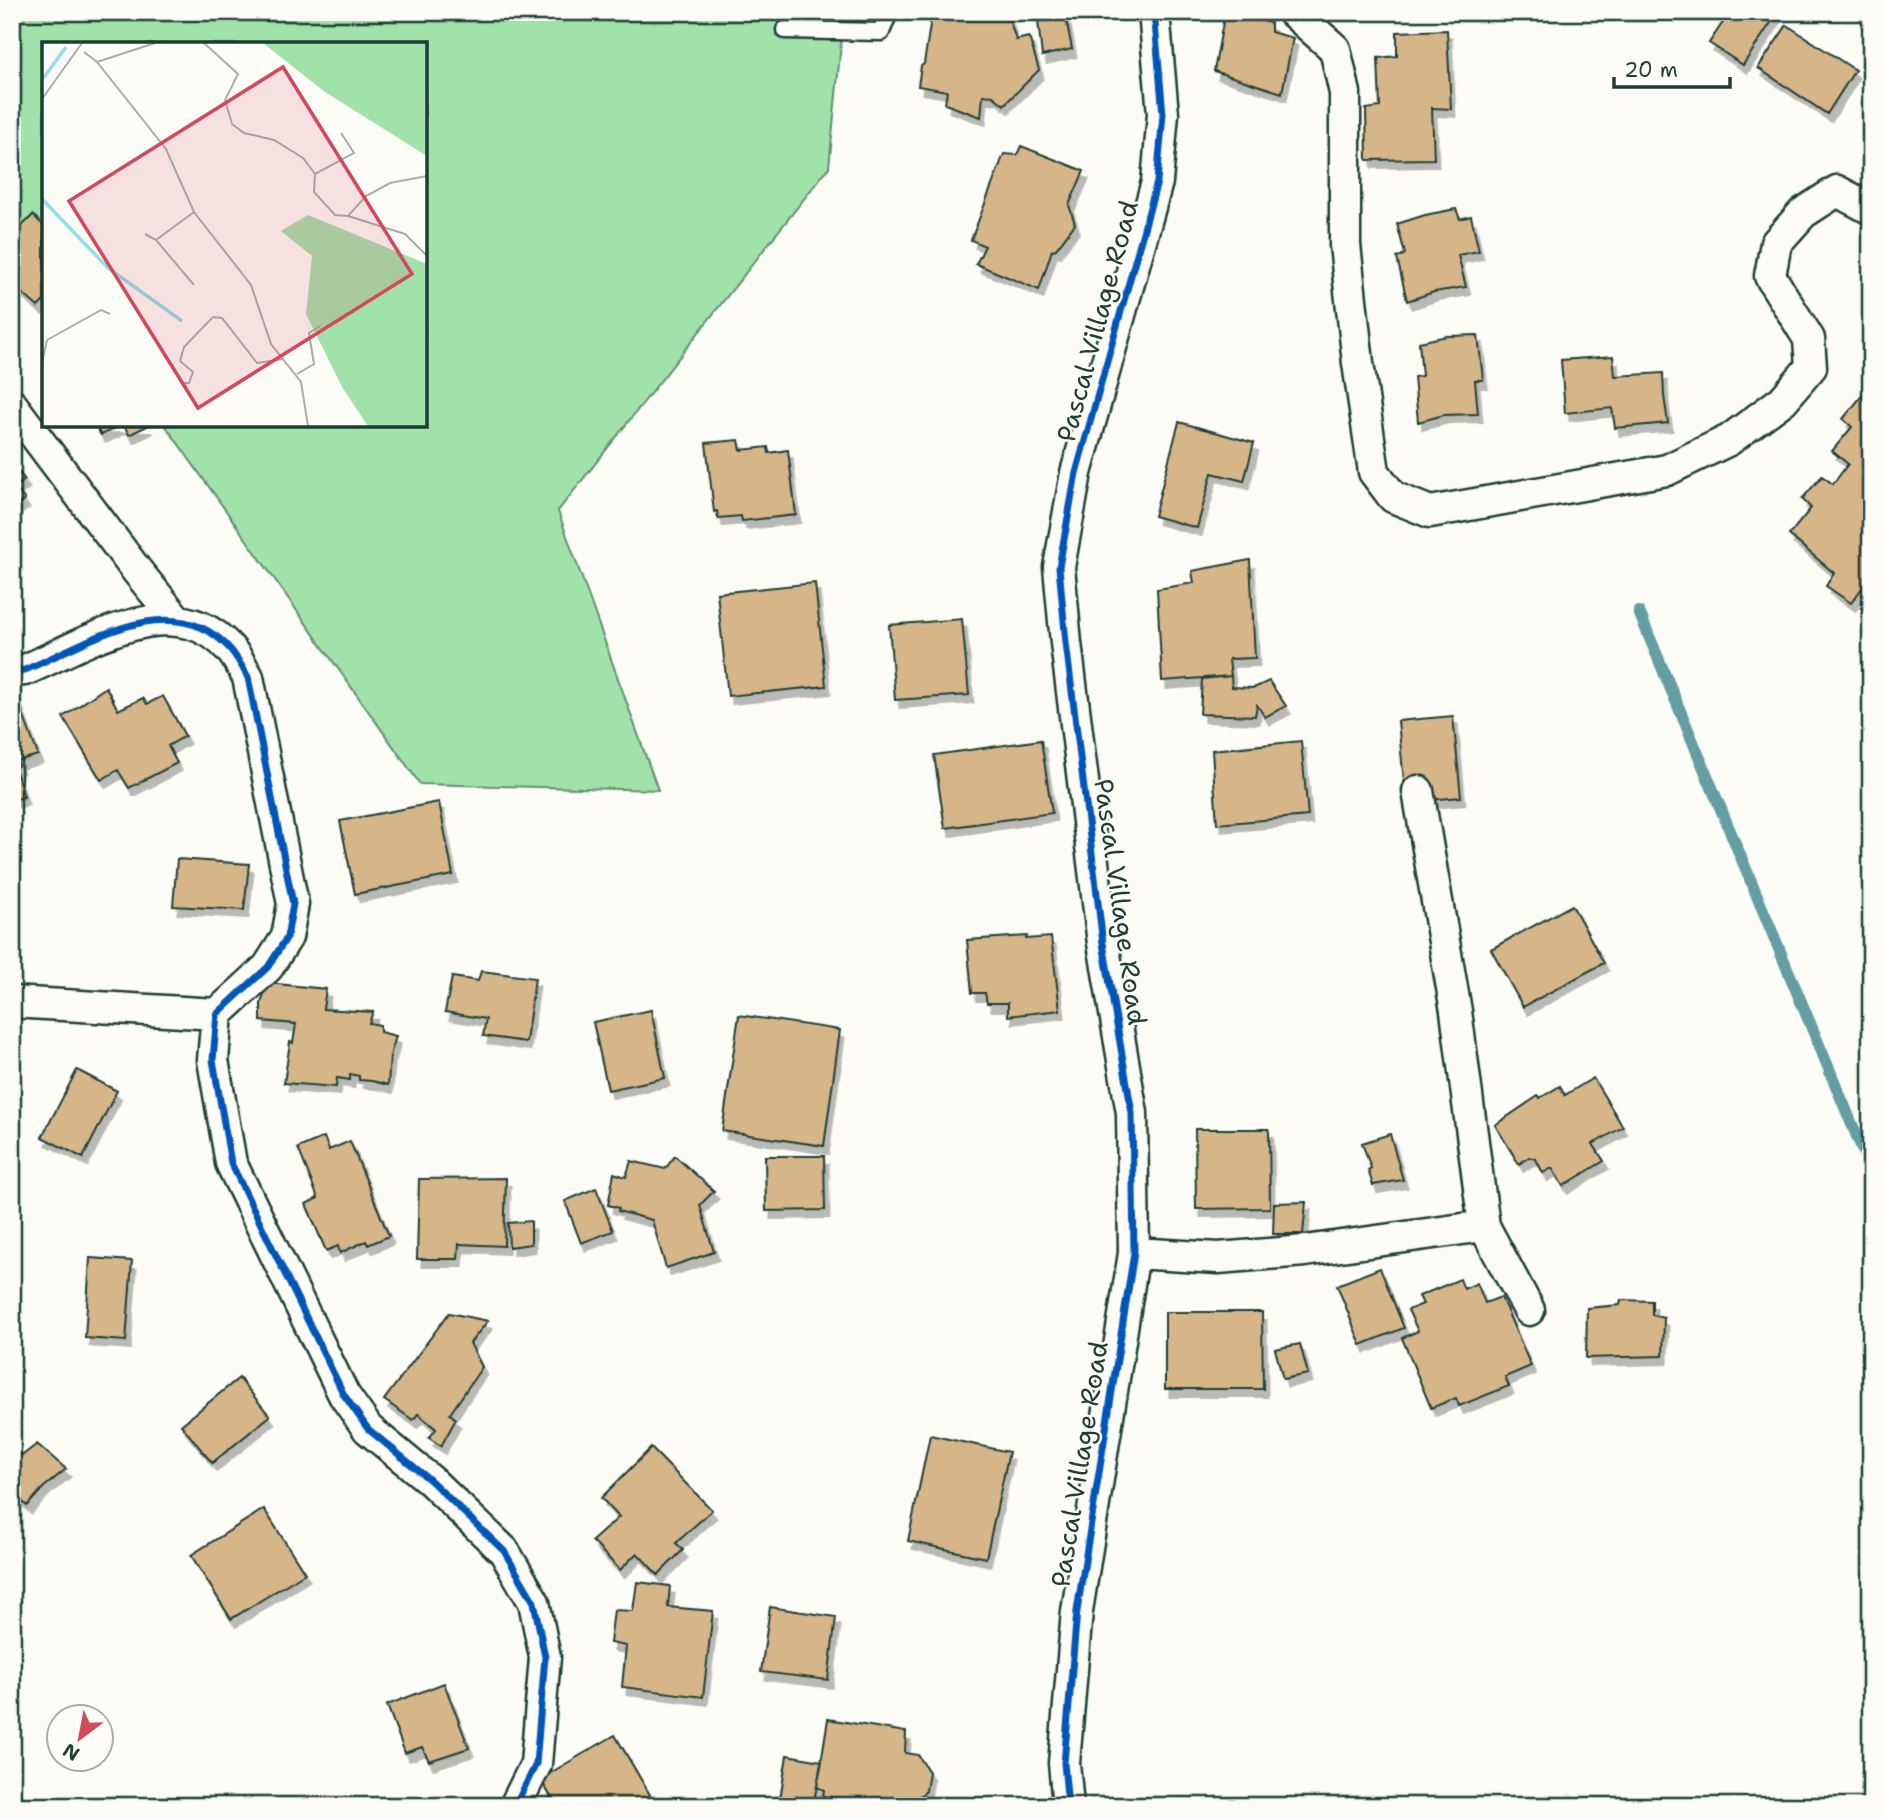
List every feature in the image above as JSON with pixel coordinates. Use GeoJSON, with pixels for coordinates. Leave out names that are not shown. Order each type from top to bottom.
{"type":"FeatureCollection","features":[{"type":"Feature","properties":{"kind":"street","name":"Pascal Village Road"},"geometry":{"type":"LineString","coordinates":[[1068,1806],[1064,1763],[1077,1611],[1133,1253],[1132,1113],[1102,943],[1059,567],[1076,473],[1157,182],[1163,114],[1154,12]]}},
{"type":"Feature","properties":{"kind":"street"},"geometry":{"type":"LineString","coordinates":[[1293,12],[1335,49],[1345,93],[1345,245],[1366,430],[1374,472],[1393,497],[1430,512],[1667,470],[1729,440],[1783,400],[1811,367],[1809,339],[1770,275],[1776,243],[1803,213],[1837,191],[1871,209]]}},
{"type":"Feature","properties":{"kind":"street"},"geometry":{"type":"LineString","coordinates":[[12,405],[177,620]]}},
{"type":"Feature","properties":{"kind":"street"},"geometry":{"type":"LineString","coordinates":[[12,671],[25,670],[96,637],[147,620],[177,620],[206,631],[230,649],[248,677],[293,904],[287,937],[268,967],[217,1014],[213,1060],[231,1163],[344,1395],[368,1429],[430,1480],[504,1551],[534,1602],[545,1657],[536,1764],[514,1806]]}},
{"type":"Feature","properties":{"kind":"street"},"geometry":{"type":"LineString","coordinates":[[1418,791],[1456,1011],[1484,1226],[1529,1310]]}},
{"type":"Feature","properties":{"kind":"street"},"geometry":{"type":"LineString","coordinates":[[12,1002],[217,1014]]}},
{"type":"Feature","properties":{"kind":"street"},"geometry":{"type":"LineString","coordinates":[[1133,1253],[1217,1258],[1305,1251],[1484,1226]]}},
{"type":"Feature","properties":{"kind":"lane"},"geometry":{"type":"LineString","coordinates":[[785,30],[880,32],[889,12]]}},
{"type":"Feature","properties":{"kind":"green space"},"geometry":{"type":"Polygon","coordinates":[[[12,12],[844,12],[829,167],[558,511],[658,790],[420,784],[166,427],[427,427],[427,42],[42,42],[42,252],[12,211],[12,12]]]}},
{"type":"Feature","properties":{"kind":"building"},"geometry":{"type":"Polygon","coordinates":[[[932,12],[1007,12],[1016,40],[1029,37],[1039,70],[1004,105],[993,96],[983,95],[981,117],[945,104],[947,91],[918,86],[932,12]]]}},
{"type":"Feature","properties":{"kind":"building"},"geometry":{"type":"Polygon","coordinates":[[[1037,12],[1050,12],[1066,18],[1072,49],[1042,56],[1037,12]]]}},
{"type":"Feature","properties":{"kind":"building"},"geometry":{"type":"Polygon","coordinates":[[[1225,12],[1271,23],[1271,32],[1293,38],[1282,93],[1214,71],[1225,12]]]}},
{"type":"Feature","properties":{"kind":"building"},"geometry":{"type":"Polygon","coordinates":[[[1730,12],[1778,12],[1743,65],[1709,43],[1730,12]]]}},
{"type":"Feature","properties":{"kind":"building"},"geometry":{"type":"Polygon","coordinates":[[[1787,25],[1855,70],[1827,114],[1758,68],[1787,25]]]}},
{"type":"Feature","properties":{"kind":"building"},"geometry":{"type":"Polygon","coordinates":[[[1447,30],[1451,109],[1432,108],[1434,159],[1367,160],[1366,109],[1380,107],[1378,58],[1397,56],[1397,32],[1447,30]]]}},
{"type":"Feature","properties":{"kind":"building"},"geometry":{"type":"Polygon","coordinates":[[[1021,146],[1084,171],[1069,205],[1075,224],[1056,249],[1052,250],[1039,290],[976,264],[985,246],[971,240],[1004,154],[1017,155],[1021,146]]]}},
{"type":"Feature","properties":{"kind":"building"},"geometry":{"type":"Polygon","coordinates":[[[1456,209],[1460,219],[1471,216],[1479,251],[1458,255],[1466,287],[1434,292],[1407,301],[1397,258],[1405,254],[1397,224],[1456,209]]]}},
{"type":"Feature","properties":{"kind":"building"},"geometry":{"type":"Polygon","coordinates":[[[33,215],[42,224],[42,303],[38,307],[14,286],[12,288],[12,236],[33,215]]]}},
{"type":"Feature","properties":{"kind":"building"},"geometry":{"type":"Polygon","coordinates":[[[1478,335],[1483,380],[1475,380],[1478,414],[1444,415],[1418,422],[1414,377],[1422,376],[1419,342],[1447,336],[1478,335]]]}},
{"type":"Feature","properties":{"kind":"building"},"geometry":{"type":"Polygon","coordinates":[[[1613,356],[1615,376],[1663,373],[1668,423],[1615,428],[1612,408],[1565,413],[1561,360],[1613,356]]]}},
{"type":"Feature","properties":{"kind":"building"},"geometry":{"type":"Polygon","coordinates":[[[1864,393],[1871,398],[1871,576],[1851,603],[1826,586],[1834,573],[1789,535],[1811,508],[1802,499],[1822,476],[1833,484],[1848,464],[1832,451],[1852,427],[1843,419],[1864,393]]]}},
{"type":"Feature","properties":{"kind":"building"},"geometry":{"type":"Polygon","coordinates":[[[1179,422],[1254,443],[1244,481],[1212,473],[1197,528],[1154,516],[1179,422]]]}},
{"type":"Feature","properties":{"kind":"building"},"geometry":{"type":"Polygon","coordinates":[[[96,427],[118,427],[101,435],[96,427]]]}},
{"type":"Feature","properties":{"kind":"building"},"geometry":{"type":"Polygon","coordinates":[[[125,427],[145,427],[129,435],[125,427]]]}},
{"type":"Feature","properties":{"kind":"building"},"geometry":{"type":"Polygon","coordinates":[[[739,440],[741,450],[768,447],[769,453],[788,450],[796,515],[742,521],[741,516],[718,518],[717,511],[714,512],[706,443],[739,440]]]}},
{"type":"Feature","properties":{"kind":"building"},"geometry":{"type":"Polygon","coordinates":[[[12,464],[25,480],[15,487],[25,500],[12,509],[12,464]]]}},
{"type":"Feature","properties":{"kind":"building"},"geometry":{"type":"Polygon","coordinates":[[[1250,560],[1255,658],[1229,659],[1231,676],[1162,681],[1157,589],[1194,583],[1192,571],[1250,560]]]}},
{"type":"Feature","properties":{"kind":"building"},"geometry":{"type":"Polygon","coordinates":[[[815,583],[826,686],[728,696],[717,593],[815,583]]]}},
{"type":"Feature","properties":{"kind":"building"},"geometry":{"type":"Polygon","coordinates":[[[962,619],[969,695],[895,700],[889,625],[962,619]]]}},
{"type":"Feature","properties":{"kind":"building"},"geometry":{"type":"Polygon","coordinates":[[[1231,676],[1232,687],[1254,688],[1269,681],[1286,706],[1265,717],[1257,705],[1255,716],[1200,714],[1202,679],[1231,676]]]}},
{"type":"Feature","properties":{"kind":"building"},"geometry":{"type":"Polygon","coordinates":[[[106,687],[118,710],[143,698],[147,704],[163,696],[185,736],[168,746],[177,763],[129,788],[118,770],[101,780],[63,717],[106,687]]]}},
{"type":"Feature","properties":{"kind":"building"},"geometry":{"type":"Polygon","coordinates":[[[16,695],[38,755],[17,761],[19,765],[15,768],[24,797],[12,800],[12,696],[16,695]]]}},
{"type":"Feature","properties":{"kind":"building"},"geometry":{"type":"Polygon","coordinates":[[[1453,716],[1461,797],[1406,802],[1398,721],[1453,716]]]}},
{"type":"Feature","properties":{"kind":"building"},"geometry":{"type":"Polygon","coordinates":[[[1041,740],[1052,813],[945,828],[934,755],[1041,740]]]}},
{"type":"Feature","properties":{"kind":"building"},"geometry":{"type":"Polygon","coordinates":[[[1301,741],[1308,816],[1217,824],[1212,750],[1301,741]]]}},
{"type":"Feature","properties":{"kind":"building"},"geometry":{"type":"Polygon","coordinates":[[[439,802],[453,875],[355,894],[340,821],[439,802]]]}},
{"type":"Feature","properties":{"kind":"building"},"geometry":{"type":"Polygon","coordinates":[[[177,859],[249,864],[244,910],[173,906],[177,859]]]}},
{"type":"Feature","properties":{"kind":"building"},"geometry":{"type":"Polygon","coordinates":[[[1572,905],[1604,963],[1523,1007],[1491,949],[1572,905]]]}},
{"type":"Feature","properties":{"kind":"building"},"geometry":{"type":"Polygon","coordinates":[[[1027,936],[1026,939],[1051,937],[1060,1010],[1008,1016],[1008,1003],[987,1003],[985,993],[972,993],[967,940],[1027,936]]]}},
{"type":"Feature","properties":{"kind":"building"},"geometry":{"type":"Polygon","coordinates":[[[481,971],[535,978],[526,1042],[483,1036],[486,1019],[445,1012],[452,977],[478,981],[481,971]]]}},
{"type":"Feature","properties":{"kind":"building"},"geometry":{"type":"Polygon","coordinates":[[[267,983],[326,989],[323,1009],[373,1012],[369,1023],[380,1025],[380,1032],[396,1036],[390,1056],[388,1085],[359,1080],[359,1076],[350,1074],[350,1080],[337,1078],[336,1087],[284,1083],[290,1042],[293,1043],[296,1024],[261,1021],[261,1004],[267,983]]]}},
{"type":"Feature","properties":{"kind":"building"},"geometry":{"type":"Polygon","coordinates":[[[651,1010],[665,1078],[608,1090],[593,1022],[651,1010]]]}},
{"type":"Feature","properties":{"kind":"building"},"geometry":{"type":"Polygon","coordinates":[[[739,1015],[840,1030],[824,1146],[722,1131],[739,1015]]]}},
{"type":"Feature","properties":{"kind":"building"},"geometry":{"type":"Polygon","coordinates":[[[77,1070],[117,1091],[83,1158],[42,1137],[77,1070]]]}},
{"type":"Feature","properties":{"kind":"building"},"geometry":{"type":"Polygon","coordinates":[[[1593,1078],[1623,1127],[1593,1144],[1604,1161],[1563,1186],[1552,1168],[1543,1173],[1536,1159],[1529,1157],[1519,1164],[1495,1125],[1538,1096],[1540,1098],[1560,1086],[1565,1095],[1593,1078]]]}},
{"type":"Feature","properties":{"kind":"building"},"geometry":{"type":"Polygon","coordinates":[[[1195,1129],[1269,1129],[1270,1208],[1196,1209],[1195,1129]]]}},
{"type":"Feature","properties":{"kind":"building"},"geometry":{"type":"Polygon","coordinates":[[[1390,1134],[1403,1180],[1373,1185],[1368,1170],[1371,1168],[1362,1143],[1390,1134]]]}},
{"type":"Feature","properties":{"kind":"building"},"geometry":{"type":"Polygon","coordinates":[[[324,1137],[329,1150],[350,1141],[389,1236],[368,1245],[366,1241],[340,1253],[338,1246],[326,1251],[306,1204],[318,1198],[298,1148],[324,1137]]]}},
{"type":"Feature","properties":{"kind":"building"},"geometry":{"type":"Polygon","coordinates":[[[675,1156],[714,1191],[700,1205],[714,1252],[666,1268],[652,1220],[618,1211],[619,1208],[608,1205],[614,1173],[626,1177],[631,1161],[665,1169],[675,1156]]]}},
{"type":"Feature","properties":{"kind":"building"},"geometry":{"type":"Polygon","coordinates":[[[765,1156],[824,1156],[825,1210],[766,1211],[765,1156]]]}},
{"type":"Feature","properties":{"kind":"building"},"geometry":{"type":"Polygon","coordinates":[[[506,1178],[504,1246],[459,1244],[458,1259],[417,1259],[419,1179],[506,1178]]]}},
{"type":"Feature","properties":{"kind":"building"},"geometry":{"type":"Polygon","coordinates":[[[596,1188],[613,1231],[581,1243],[565,1201],[596,1188]]]}},
{"type":"Feature","properties":{"kind":"building"},"geometry":{"type":"Polygon","coordinates":[[[1306,1202],[1303,1234],[1273,1234],[1274,1203],[1306,1202]]]}},
{"type":"Feature","properties":{"kind":"building"},"geometry":{"type":"Polygon","coordinates":[[[531,1221],[531,1244],[509,1247],[508,1223],[531,1221]]]}},
{"type":"Feature","properties":{"kind":"building"},"geometry":{"type":"Polygon","coordinates":[[[90,1258],[132,1261],[126,1341],[85,1338],[90,1258]]]}},
{"type":"Feature","properties":{"kind":"building"},"geometry":{"type":"Polygon","coordinates":[[[1380,1268],[1404,1328],[1361,1345],[1337,1285],[1380,1268]]]}},
{"type":"Feature","properties":{"kind":"building"},"geometry":{"type":"Polygon","coordinates":[[[1460,1279],[1464,1289],[1477,1283],[1485,1303],[1501,1297],[1531,1366],[1505,1377],[1509,1386],[1459,1406],[1456,1398],[1431,1408],[1402,1338],[1418,1331],[1408,1310],[1423,1304],[1419,1296],[1460,1279]]]}},
{"type":"Feature","properties":{"kind":"building"},"geometry":{"type":"Polygon","coordinates":[[[1621,1300],[1652,1301],[1652,1315],[1664,1318],[1663,1356],[1586,1358],[1587,1308],[1620,1305],[1621,1300]]]}},
{"type":"Feature","properties":{"kind":"building"},"geometry":{"type":"Polygon","coordinates":[[[1165,1312],[1262,1312],[1263,1389],[1165,1389],[1165,1312]]]}},
{"type":"Feature","properties":{"kind":"building"},"geometry":{"type":"Polygon","coordinates":[[[449,1313],[488,1321],[470,1343],[482,1367],[450,1414],[456,1419],[441,1446],[429,1438],[436,1429],[418,1414],[413,1420],[384,1400],[449,1313]]]}},
{"type":"Feature","properties":{"kind":"building"},"geometry":{"type":"Polygon","coordinates":[[[1300,1344],[1308,1374],[1283,1379],[1275,1349],[1300,1344]]]}},
{"type":"Feature","properties":{"kind":"building"},"geometry":{"type":"Polygon","coordinates":[[[239,1378],[270,1416],[212,1463],[181,1425],[239,1378]]]}},
{"type":"Feature","properties":{"kind":"building"},"geometry":{"type":"Polygon","coordinates":[[[930,1435],[1009,1452],[986,1558],[908,1541],[930,1435]]]}},
{"type":"Feature","properties":{"kind":"building"},"geometry":{"type":"Polygon","coordinates":[[[37,1444],[66,1469],[27,1506],[12,1492],[12,1451],[15,1449],[23,1455],[37,1444]]]}},
{"type":"Feature","properties":{"kind":"building"},"geometry":{"type":"Polygon","coordinates":[[[651,1448],[712,1510],[676,1543],[683,1550],[658,1575],[637,1553],[620,1570],[592,1541],[619,1517],[601,1498],[651,1448]]]}},
{"type":"Feature","properties":{"kind":"building"},"geometry":{"type":"Polygon","coordinates":[[[264,1509],[305,1573],[231,1619],[191,1555],[264,1509]]]}},
{"type":"Feature","properties":{"kind":"building"},"geometry":{"type":"Polygon","coordinates":[[[637,1582],[670,1586],[668,1607],[713,1611],[703,1697],[622,1687],[626,1646],[610,1643],[614,1610],[633,1611],[637,1582]]]}},
{"type":"Feature","properties":{"kind":"building"},"geometry":{"type":"Polygon","coordinates":[[[770,1607],[836,1617],[828,1680],[761,1672],[770,1607]]]}},
{"type":"Feature","properties":{"kind":"building"},"geometry":{"type":"Polygon","coordinates":[[[444,1683],[469,1748],[429,1761],[422,1747],[405,1753],[387,1705],[444,1683]]]}},
{"type":"Feature","properties":{"kind":"building"},"geometry":{"type":"Polygon","coordinates":[[[828,1719],[906,1732],[905,1753],[918,1755],[929,1772],[926,1791],[910,1805],[887,1801],[886,1806],[823,1796],[824,1790],[817,1787],[828,1719]]]}},
{"type":"Feature","properties":{"kind":"building"},"geometry":{"type":"Polygon","coordinates":[[[615,1735],[650,1795],[631,1806],[557,1806],[540,1779],[615,1735]]]}},
{"type":"Feature","properties":{"kind":"building"},"geometry":{"type":"Polygon","coordinates":[[[787,1755],[822,1761],[813,1806],[779,1806],[787,1755]]]}},
{"type":"Feature","properties":{"kind":"waterway"},"geometry":{"type":"LineString","coordinates":[[1639,612],[1871,1170]]}},
{"type":"Feature","properties":{"kind":"cycle path"},"geometry":{"type":"LineString","coordinates":[[1068,1806],[1064,1763],[1077,1611],[1134,1253],[1132,1113],[1103,943],[1059,567],[1076,473],[1157,182],[1163,114],[1154,12]]}},
{"type":"Feature","properties":{"kind":"cycle path"},"geometry":{"type":"LineString","coordinates":[[12,671],[25,670],[102,635],[156,621],[182,622],[207,630],[230,649],[248,677],[293,904],[287,937],[268,967],[217,1014],[213,1060],[231,1163],[344,1395],[368,1429],[430,1480],[504,1551],[534,1602],[545,1657],[536,1764],[515,1806]]}}]}
